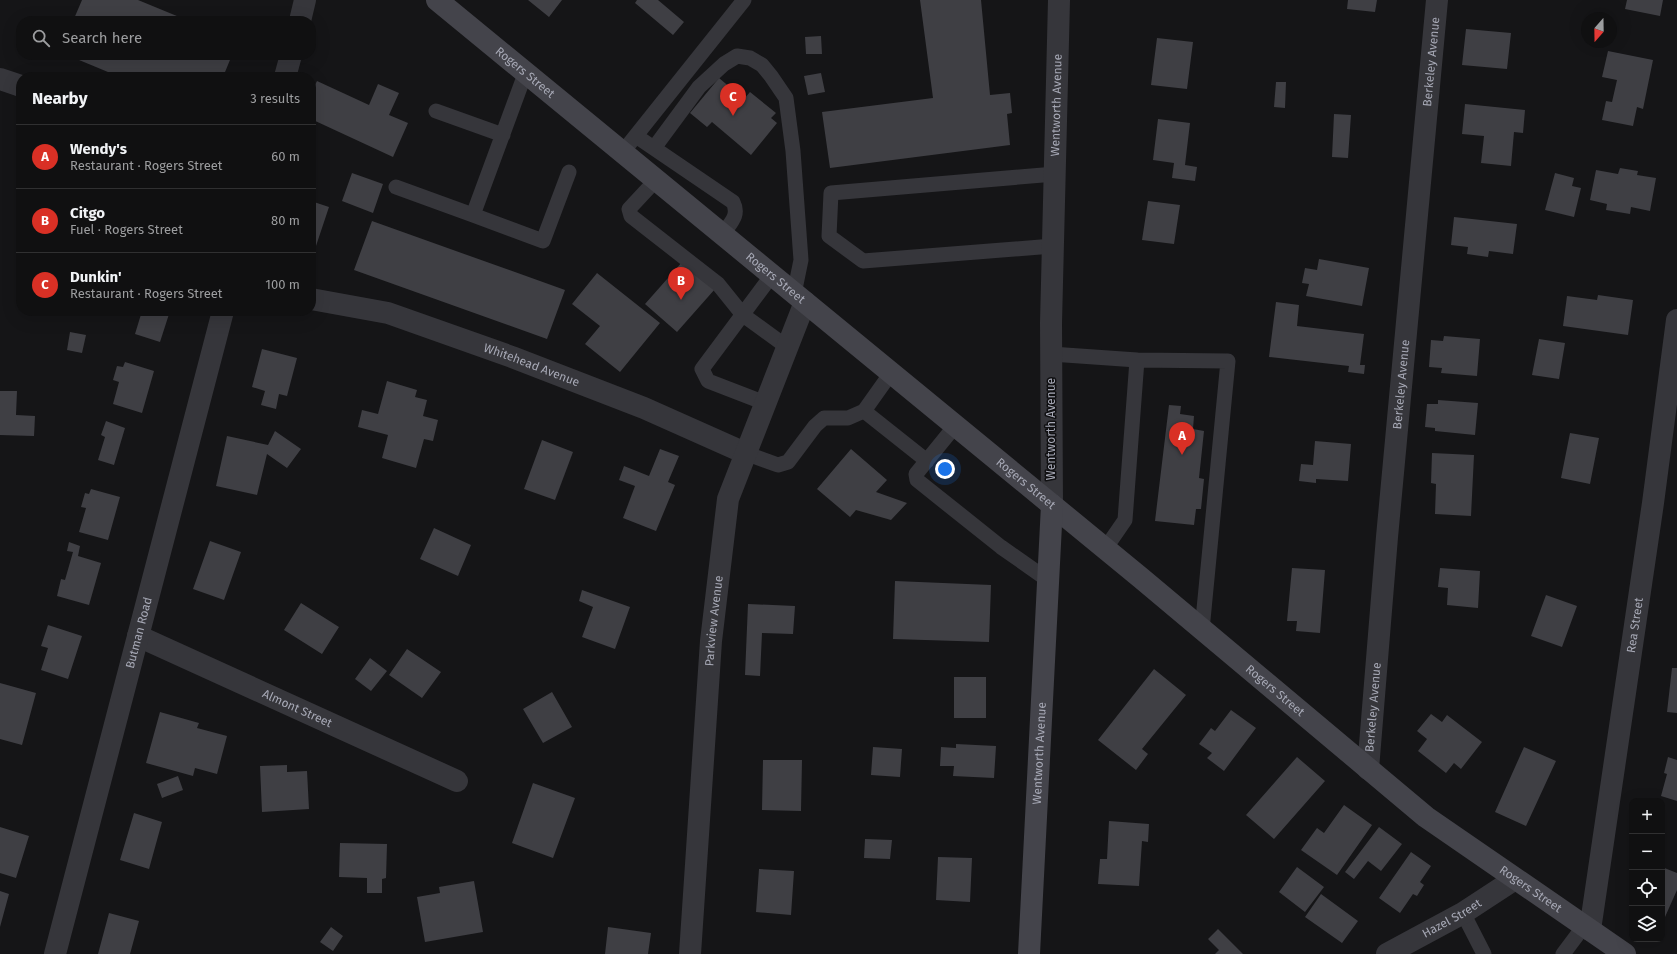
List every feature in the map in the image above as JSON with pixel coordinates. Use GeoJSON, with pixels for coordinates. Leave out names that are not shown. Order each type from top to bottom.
{"type":"FeatureCollection","features":[{"type":"Feature","properties":{"kind":"main road","name":"Rogers Street"},"geometry":{"type":"LineString","coordinates":[[437,0],[525,74],[1052,505],[1426,817],[1625,954]]}},
{"type":"Feature","properties":{"kind":"main road","name":"Wentworth Avenue"},"geometry":{"type":"LineString","coordinates":[[1029,954],[1052,505]]}},
{"type":"Feature","properties":{"kind":"street"},"geometry":{"type":"LineString","coordinates":[[301,16],[305,0]]}},
{"type":"Feature","properties":{"kind":"street","name":"Wentworth Avenue"},"geometry":{"type":"LineString","coordinates":[[1052,505],[1051,354],[1059,0]]}},
{"type":"Feature","properties":{"kind":"street","name":"Berkeley Avenue"},"geometry":{"type":"LineString","coordinates":[[1368,769],[1389,521],[1437,0]]}},
{"type":"Feature","properties":{"kind":"street"},"geometry":{"type":"LineString","coordinates":[[286,72],[290,60]]}},
{"type":"Feature","properties":{"kind":"street"},"geometry":{"type":"LineString","coordinates":[[0,79],[16,84]]}},
{"type":"Feature","properties":{"kind":"street","name":"Parkview Avenue"},"geometry":{"type":"LineString","coordinates":[[690,954],[711,641],[728,499],[787,347],[800,298]]}},
{"type":"Feature","properties":{"kind":"street","name":"Whitehead Avenue"},"geometry":{"type":"LineString","coordinates":[[316,300],[388,313],[512,357],[644,408],[745,453]]}},
{"type":"Feature","properties":{"kind":"street","name":"Butman Road"},"geometry":{"type":"LineString","coordinates":[[55,954],[223,316]]}},
{"type":"Feature","properties":{"kind":"street","name":"Rea Street"},"geometry":{"type":"LineString","coordinates":[[1587,928],[1653,503],[1677,320]]}},
{"type":"Feature","properties":{"kind":"street","name":"Almont Street"},"geometry":{"type":"LineString","coordinates":[[138,636],[457,780]]}},
{"type":"Feature","properties":{"kind":"street","name":"Hazel Street"},"geometry":{"type":"LineString","coordinates":[[1387,954],[1463,913],[1515,879]]}},
{"type":"Feature","properties":{"kind":"lane"},"geometry":{"type":"LineString","coordinates":[[622,153],[744,0]]}},
{"type":"Feature","properties":{"kind":"lane"},"geometry":{"type":"LineString","coordinates":[[654,148],[699,87],[724,64],[737,56],[750,58],[762,65],[772,76],[786,98],[793,151],[801,260],[800,298]]}},
{"type":"Feature","properties":{"kind":"lane"},"geometry":{"type":"LineString","coordinates":[[473,215],[525,74]]}},
{"type":"Feature","properties":{"kind":"lane"},"geometry":{"type":"LineString","coordinates":[[436,111],[502,135]]}},
{"type":"Feature","properties":{"kind":"lane"},"geometry":{"type":"LineString","coordinates":[[636,136],[733,202],[736,208],[736,215],[722,235]]}},
{"type":"Feature","properties":{"kind":"lane"},"geometry":{"type":"LineString","coordinates":[[396,187],[544,241],[569,172]]}},
{"type":"Feature","properties":{"kind":"lane"},"geometry":{"type":"LineString","coordinates":[[1053,246],[863,261],[830,236],[831,193],[1055,174]]}},
{"type":"Feature","properties":{"kind":"lane"},"geometry":{"type":"LineString","coordinates":[[656,180],[629,209],[631,216],[718,284],[743,315],[787,347]]}},
{"type":"Feature","properties":{"kind":"lane"},"geometry":{"type":"LineString","coordinates":[[765,403],[708,381],[702,369],[772,275]]}},
{"type":"Feature","properties":{"kind":"lane"},"geometry":{"type":"LineString","coordinates":[[1051,354],[1137,360],[1228,361],[1202,630]]}},
{"type":"Feature","properties":{"kind":"lane"},"geometry":{"type":"LineString","coordinates":[[1105,549],[1125,520],[1137,360]]}},
{"type":"Feature","properties":{"kind":"lane"},"geometry":{"type":"LineString","coordinates":[[745,453],[778,465],[788,462],[815,426],[824,418],[848,418],[864,411],[891,373]]}},
{"type":"Feature","properties":{"kind":"lane"},"geometry":{"type":"LineString","coordinates":[[864,411],[927,461]]}},
{"type":"Feature","properties":{"kind":"lane"},"geometry":{"type":"LineString","coordinates":[[955,426],[916,474],[916,480],[1001,547],[1048,580]]}},
{"type":"Feature","properties":{"kind":"lane"},"geometry":{"type":"LineString","coordinates":[[1463,913],[1482,950]]}},
{"type":"Feature","properties":{"kind":"lane"},"geometry":{"type":"LineString","coordinates":[[1563,954],[1587,928]]}},
{"type":"Feature","properties":{"kind":"building"},"geometry":{"type":"Polygon","coordinates":[[[82,0],[138,0],[177,16],[75,16],[82,0]]]}},
{"type":"Feature","properties":{"kind":"building"},"geometry":{"type":"Polygon","coordinates":[[[528,0],[562,0],[549,17],[528,0]]]}},
{"type":"Feature","properties":{"kind":"building"},"geometry":{"type":"Polygon","coordinates":[[[637,0],[658,0],[684,22],[673,35],[635,3],[637,0]]]}},
{"type":"Feature","properties":{"kind":"building"},"geometry":{"type":"Polygon","coordinates":[[[920,0],[981,0],[990,95],[1010,93],[1012,113],[1007,114],[1010,145],[830,168],[822,112],[933,98],[920,0]]]}},
{"type":"Feature","properties":{"kind":"building"},"geometry":{"type":"Polygon","coordinates":[[[1348,0],[1377,0],[1375,12],[1347,9],[1348,0]]]}},
{"type":"Feature","properties":{"kind":"building"},"geometry":{"type":"Polygon","coordinates":[[[1627,0],[1663,0],[1660,16],[1625,9],[1627,0]]]}},
{"type":"Feature","properties":{"kind":"building"},"geometry":{"type":"Polygon","coordinates":[[[1466,29],[1511,33],[1507,69],[1462,65],[1466,29]]]}},
{"type":"Feature","properties":{"kind":"building"},"geometry":{"type":"Polygon","coordinates":[[[821,36],[822,54],[806,54],[805,37],[821,36]]]}},
{"type":"Feature","properties":{"kind":"building"},"geometry":{"type":"Polygon","coordinates":[[[1157,38],[1193,42],[1187,89],[1151,85],[1157,38]]]}},
{"type":"Feature","properties":{"kind":"building"},"geometry":{"type":"Polygon","coordinates":[[[1608,51],[1653,60],[1643,109],[1637,107],[1633,126],[1602,120],[1606,101],[1612,102],[1617,80],[1602,77],[1608,51]]]}},
{"type":"Feature","properties":{"kind":"building"},"geometry":{"type":"Polygon","coordinates":[[[79,60],[230,60],[225,72],[108,72],[79,60]]]}},
{"type":"Feature","properties":{"kind":"building"},"geometry":{"type":"Polygon","coordinates":[[[821,73],[825,92],[808,95],[804,76],[821,73]]]}},
{"type":"Feature","properties":{"kind":"building"},"geometry":{"type":"Polygon","coordinates":[[[719,78],[744,99],[750,92],[776,113],[771,118],[777,123],[751,155],[712,122],[707,127],[690,113],[719,78]]]}},
{"type":"Feature","properties":{"kind":"building"},"geometry":{"type":"Polygon","coordinates":[[[317,81],[369,105],[378,84],[399,93],[389,115],[408,123],[393,157],[316,121],[317,81]]]}},
{"type":"Feature","properties":{"kind":"building"},"geometry":{"type":"Polygon","coordinates":[[[1276,82],[1286,82],[1285,108],[1274,107],[1276,82]]]}},
{"type":"Feature","properties":{"kind":"building"},"geometry":{"type":"Polygon","coordinates":[[[1465,104],[1525,110],[1523,133],[1514,132],[1511,166],[1481,163],[1484,136],[1462,134],[1465,104]]]}},
{"type":"Feature","properties":{"kind":"building"},"geometry":{"type":"Polygon","coordinates":[[[1334,114],[1351,115],[1348,158],[1332,157],[1334,114]]]}},
{"type":"Feature","properties":{"kind":"building"},"geometry":{"type":"Polygon","coordinates":[[[1158,119],[1190,123],[1185,165],[1197,167],[1195,181],[1172,178],[1174,163],[1153,160],[1158,119]]]}},
{"type":"Feature","properties":{"kind":"building"},"geometry":{"type":"Polygon","coordinates":[[[1620,168],[1638,171],[1637,175],[1656,178],[1650,211],[1631,207],[1630,214],[1606,210],[1607,204],[1590,200],[1596,170],[1618,174],[1620,168]]]}},
{"type":"Feature","properties":{"kind":"building"},"geometry":{"type":"Polygon","coordinates":[[[352,173],[383,184],[373,213],[342,201],[352,173]]]}},
{"type":"Feature","properties":{"kind":"building"},"geometry":{"type":"Polygon","coordinates":[[[1555,173],[1574,178],[1572,186],[1581,188],[1574,217],[1545,210],[1555,173]]]}},
{"type":"Feature","properties":{"kind":"building"},"geometry":{"type":"Polygon","coordinates":[[[1148,201],[1180,205],[1174,244],[1142,240],[1148,201]]]}},
{"type":"Feature","properties":{"kind":"building"},"geometry":{"type":"Polygon","coordinates":[[[316,203],[329,207],[316,246],[316,203]]]}},
{"type":"Feature","properties":{"kind":"building"},"geometry":{"type":"Polygon","coordinates":[[[1454,217],[1517,224],[1513,254],[1489,251],[1488,257],[1467,254],[1468,247],[1451,245],[1454,217]]]}},
{"type":"Feature","properties":{"kind":"building"},"geometry":{"type":"Polygon","coordinates":[[[372,221],[565,290],[547,339],[354,270],[372,221]]]}},
{"type":"Feature","properties":{"kind":"building"},"geometry":{"type":"Polygon","coordinates":[[[1319,259],[1369,268],[1362,306],[1306,296],[1309,284],[1302,283],[1305,268],[1317,270],[1319,259]]]}},
{"type":"Feature","properties":{"kind":"building"},"geometry":{"type":"Polygon","coordinates":[[[683,261],[715,289],[677,332],[645,304],[683,261]]]}},
{"type":"Feature","properties":{"kind":"building"},"geometry":{"type":"Polygon","coordinates":[[[597,273],[660,323],[620,372],[585,344],[600,326],[572,304],[597,273]]]}},
{"type":"Feature","properties":{"kind":"building"},"geometry":{"type":"Polygon","coordinates":[[[1598,295],[1633,300],[1628,335],[1563,326],[1567,296],[1597,300],[1598,295]]]}},
{"type":"Feature","properties":{"kind":"building"},"geometry":{"type":"Polygon","coordinates":[[[1276,302],[1299,305],[1297,326],[1364,334],[1360,365],[1365,365],[1364,374],[1348,372],[1349,366],[1269,357],[1276,302]]]}},
{"type":"Feature","properties":{"kind":"building"},"geometry":{"type":"Polygon","coordinates":[[[140,316],[168,316],[160,342],[135,334],[140,316]]]}},
{"type":"Feature","properties":{"kind":"building"},"geometry":{"type":"Polygon","coordinates":[[[70,332],[86,335],[82,353],[67,350],[70,332]]]}},
{"type":"Feature","properties":{"kind":"building"},"geometry":{"type":"Polygon","coordinates":[[[1444,336],[1480,339],[1477,376],[1441,373],[1442,368],[1429,367],[1431,340],[1443,341],[1444,336]]]}},
{"type":"Feature","properties":{"kind":"building"},"geometry":{"type":"Polygon","coordinates":[[[1539,339],[1565,343],[1559,379],[1532,375],[1539,339]]]}},
{"type":"Feature","properties":{"kind":"building"},"geometry":{"type":"Polygon","coordinates":[[[262,349],[297,358],[287,396],[279,394],[276,409],[261,405],[265,391],[252,387],[262,349]]]}},
{"type":"Feature","properties":{"kind":"building"},"geometry":{"type":"Polygon","coordinates":[[[125,362],[154,371],[142,413],[113,404],[119,382],[113,380],[117,366],[123,367],[125,362]]]}},
{"type":"Feature","properties":{"kind":"building"},"geometry":{"type":"Polygon","coordinates":[[[387,381],[417,390],[415,397],[427,400],[423,416],[438,420],[433,441],[424,439],[416,468],[382,458],[388,435],[358,427],[362,410],[378,414],[387,381]]]}},
{"type":"Feature","properties":{"kind":"building"},"geometry":{"type":"Polygon","coordinates":[[[0,391],[17,391],[16,415],[35,416],[34,436],[0,435],[0,391]]]}},
{"type":"Feature","properties":{"kind":"building"},"geometry":{"type":"Polygon","coordinates":[[[1438,400],[1478,403],[1475,435],[1435,431],[1435,428],[1425,427],[1427,404],[1438,404],[1438,400]]]}},
{"type":"Feature","properties":{"kind":"building"},"geometry":{"type":"Polygon","coordinates":[[[1169,405],[1181,406],[1180,414],[1194,416],[1193,429],[1204,431],[1199,478],[1204,479],[1201,509],[1196,509],[1194,525],[1155,521],[1169,405]]]}},
{"type":"Feature","properties":{"kind":"building"},"geometry":{"type":"Polygon","coordinates":[[[106,421],[125,428],[114,465],[98,460],[105,437],[101,435],[106,421]]]}},
{"type":"Feature","properties":{"kind":"building"},"geometry":{"type":"Polygon","coordinates":[[[275,431],[301,449],[287,468],[267,454],[257,495],[216,486],[227,436],[268,445],[275,431]]]}},
{"type":"Feature","properties":{"kind":"building"},"geometry":{"type":"Polygon","coordinates":[[[1570,433],[1599,438],[1590,484],[1561,478],[1570,433]]]}},
{"type":"Feature","properties":{"kind":"building"},"geometry":{"type":"Polygon","coordinates":[[[542,440],[573,452],[555,500],[524,489],[542,440]]]}},
{"type":"Feature","properties":{"kind":"building"},"geometry":{"type":"Polygon","coordinates":[[[1315,441],[1351,444],[1348,481],[1316,479],[1316,483],[1299,481],[1301,464],[1313,465],[1315,441]]]}},
{"type":"Feature","properties":{"kind":"building"},"geometry":{"type":"Polygon","coordinates":[[[660,449],[679,456],[668,482],[675,485],[656,531],[623,518],[635,486],[619,480],[624,466],[649,476],[660,449]]]}},
{"type":"Feature","properties":{"kind":"building"},"geometry":{"type":"Polygon","coordinates":[[[851,449],[887,480],[876,492],[907,503],[891,520],[856,510],[850,517],[817,489],[851,449]]]}},
{"type":"Feature","properties":{"kind":"building"},"geometry":{"type":"Polygon","coordinates":[[[1432,453],[1474,455],[1471,516],[1435,514],[1436,484],[1431,483],[1432,453]]]}},
{"type":"Feature","properties":{"kind":"building"},"geometry":{"type":"Polygon","coordinates":[[[91,489],[120,497],[108,540],[79,532],[86,508],[81,507],[85,493],[89,494],[91,489]]]}},
{"type":"Feature","properties":{"kind":"building"},"geometry":{"type":"Polygon","coordinates":[[[434,528],[471,545],[458,576],[420,559],[434,528]]]}},
{"type":"Feature","properties":{"kind":"building"},"geometry":{"type":"Polygon","coordinates":[[[210,541],[241,552],[224,600],[193,589],[210,541]]]}},
{"type":"Feature","properties":{"kind":"building"},"geometry":{"type":"Polygon","coordinates":[[[69,542],[80,546],[78,556],[101,563],[89,605],[57,596],[61,579],[65,580],[73,552],[67,551],[69,542]]]}},
{"type":"Feature","properties":{"kind":"building"},"geometry":{"type":"Polygon","coordinates":[[[1292,568],[1325,570],[1320,633],[1296,631],[1297,621],[1287,621],[1292,568]]]}},
{"type":"Feature","properties":{"kind":"building"},"geometry":{"type":"Polygon","coordinates":[[[1440,568],[1480,571],[1478,608],[1447,605],[1448,588],[1438,587],[1440,568]]]}},
{"type":"Feature","properties":{"kind":"building"},"geometry":{"type":"Polygon","coordinates":[[[895,581],[991,585],[989,642],[893,639],[895,581]]]}},
{"type":"Feature","properties":{"kind":"building"},"geometry":{"type":"Polygon","coordinates":[[[582,590],[630,607],[615,649],[582,637],[593,607],[579,601],[582,590]]]}},
{"type":"Feature","properties":{"kind":"building"},"geometry":{"type":"Polygon","coordinates":[[[1546,595],[1577,606],[1562,647],[1531,636],[1546,595]]]}},
{"type":"Feature","properties":{"kind":"building"},"geometry":{"type":"Polygon","coordinates":[[[301,603],[339,627],[322,654],[284,630],[301,603]]]}},
{"type":"Feature","properties":{"kind":"building"},"geometry":{"type":"Polygon","coordinates":[[[748,604],[795,606],[793,634],[762,633],[760,676],[745,675],[748,604]]]}},
{"type":"Feature","properties":{"kind":"building"},"geometry":{"type":"Polygon","coordinates":[[[48,625],[82,636],[68,679],[41,670],[48,648],[41,646],[48,625]]]}},
{"type":"Feature","properties":{"kind":"building"},"geometry":{"type":"Polygon","coordinates":[[[407,649],[441,672],[422,698],[389,675],[407,649]]]}},
{"type":"Feature","properties":{"kind":"building"},"geometry":{"type":"Polygon","coordinates":[[[370,658],[387,671],[371,691],[355,679],[370,658]]]}},
{"type":"Feature","properties":{"kind":"building"},"geometry":{"type":"Polygon","coordinates":[[[1672,668],[1677,668],[1677,713],[1667,712],[1672,668]]]}},
{"type":"Feature","properties":{"kind":"building"},"geometry":{"type":"Polygon","coordinates":[[[1154,669],[1186,695],[1142,749],[1148,754],[1136,770],[1098,740],[1154,669]]]}},
{"type":"Feature","properties":{"kind":"building"},"geometry":{"type":"Polygon","coordinates":[[[954,677],[986,677],[986,718],[954,718],[954,677]]]}},
{"type":"Feature","properties":{"kind":"building"},"geometry":{"type":"Polygon","coordinates":[[[0,683],[36,693],[22,745],[0,739],[0,683]]]}},
{"type":"Feature","properties":{"kind":"building"},"geometry":{"type":"Polygon","coordinates":[[[552,692],[572,727],[543,743],[523,709],[552,692]]]}},
{"type":"Feature","properties":{"kind":"building"},"geometry":{"type":"Polygon","coordinates":[[[1231,710],[1256,728],[1224,771],[1207,758],[1212,753],[1199,744],[1211,728],[1215,731],[1231,710]]]}},
{"type":"Feature","properties":{"kind":"building"},"geometry":{"type":"Polygon","coordinates":[[[160,712],[199,723],[197,728],[227,736],[217,774],[195,768],[193,776],[146,763],[160,712]]]}},
{"type":"Feature","properties":{"kind":"building"},"geometry":{"type":"Polygon","coordinates":[[[1431,714],[1442,722],[1447,715],[1482,742],[1461,769],[1454,763],[1446,773],[1418,751],[1427,739],[1417,731],[1431,714]]]}},
{"type":"Feature","properties":{"kind":"building"},"geometry":{"type":"Polygon","coordinates":[[[956,744],[996,746],[994,778],[953,776],[954,766],[940,766],[941,747],[956,748],[956,744]]]}},
{"type":"Feature","properties":{"kind":"building"},"geometry":{"type":"Polygon","coordinates":[[[873,747],[902,749],[900,777],[871,775],[873,747]]]}},
{"type":"Feature","properties":{"kind":"building"},"geometry":{"type":"Polygon","coordinates":[[[1524,747],[1556,761],[1526,826],[1495,812],[1524,747]]]}},
{"type":"Feature","properties":{"kind":"building"},"geometry":{"type":"Polygon","coordinates":[[[1297,757],[1325,781],[1274,839],[1246,815],[1297,757]]]}},
{"type":"Feature","properties":{"kind":"building"},"geometry":{"type":"Polygon","coordinates":[[[1668,757],[1677,760],[1677,801],[1661,796],[1667,774],[1664,773],[1668,757]]]}},
{"type":"Feature","properties":{"kind":"building"},"geometry":{"type":"Polygon","coordinates":[[[763,760],[802,760],[801,811],[762,810],[763,760]]]}},
{"type":"Feature","properties":{"kind":"building"},"geometry":{"type":"Polygon","coordinates":[[[287,765],[287,772],[307,771],[309,809],[262,812],[260,766],[287,765]]]}},
{"type":"Feature","properties":{"kind":"building"},"geometry":{"type":"Polygon","coordinates":[[[178,776],[183,790],[162,798],[157,784],[178,776]]]}},
{"type":"Feature","properties":{"kind":"building"},"geometry":{"type":"Polygon","coordinates":[[[533,783],[575,798],[553,858],[512,843],[533,783]]]}},
{"type":"Feature","properties":{"kind":"building"},"geometry":{"type":"Polygon","coordinates":[[[1344,805],[1372,825],[1337,875],[1301,850],[1317,828],[1324,833],[1344,805]]]}},
{"type":"Feature","properties":{"kind":"building"},"geometry":{"type":"Polygon","coordinates":[[[134,813],[162,822],[149,869],[120,860],[134,813]]]}},
{"type":"Feature","properties":{"kind":"building"},"geometry":{"type":"Polygon","coordinates":[[[1109,821],[1149,824],[1148,842],[1142,841],[1139,886],[1098,884],[1100,859],[1107,859],[1109,821]]]}},
{"type":"Feature","properties":{"kind":"building"},"geometry":{"type":"Polygon","coordinates":[[[0,827],[29,836],[16,878],[0,873],[0,827]]]}},
{"type":"Feature","properties":{"kind":"building"},"geometry":{"type":"Polygon","coordinates":[[[1379,827],[1402,844],[1381,871],[1368,861],[1354,879],[1345,872],[1379,827]]]}},
{"type":"Feature","properties":{"kind":"building"},"geometry":{"type":"Polygon","coordinates":[[[865,839],[892,840],[890,859],[864,858],[865,839]]]}},
{"type":"Feature","properties":{"kind":"building"},"geometry":{"type":"Polygon","coordinates":[[[340,843],[387,844],[386,878],[382,879],[382,893],[367,893],[367,878],[339,877],[340,843]]]}},
{"type":"Feature","properties":{"kind":"building"},"geometry":{"type":"Polygon","coordinates":[[[1411,852],[1431,866],[1420,882],[1424,885],[1417,896],[1413,894],[1400,913],[1379,898],[1411,852]]]}},
{"type":"Feature","properties":{"kind":"building"},"geometry":{"type":"Polygon","coordinates":[[[938,857],[972,858],[970,902],[936,900],[938,857]]]}},
{"type":"Feature","properties":{"kind":"building"},"geometry":{"type":"Polygon","coordinates":[[[1297,867],[1324,887],[1305,912],[1279,892],[1297,867]]]}},
{"type":"Feature","properties":{"kind":"building"},"geometry":{"type":"Polygon","coordinates":[[[1665,868],[1677,873],[1677,890],[1665,917],[1665,868]]]}},
{"type":"Feature","properties":{"kind":"building"},"geometry":{"type":"Polygon","coordinates":[[[759,869],[794,871],[791,915],[756,912],[759,869]]]}},
{"type":"Feature","properties":{"kind":"building"},"geometry":{"type":"Polygon","coordinates":[[[474,881],[483,932],[425,942],[417,897],[440,893],[439,887],[474,881]]]}},
{"type":"Feature","properties":{"kind":"building"},"geometry":{"type":"Polygon","coordinates":[[[0,891],[9,894],[0,927],[0,891]]]}},
{"type":"Feature","properties":{"kind":"building"},"geometry":{"type":"Polygon","coordinates":[[[1321,894],[1358,921],[1342,943],[1305,917],[1321,894]]]}},
{"type":"Feature","properties":{"kind":"building"},"geometry":{"type":"Polygon","coordinates":[[[109,913],[139,921],[130,954],[98,954],[109,913]]]}},
{"type":"Feature","properties":{"kind":"building"},"geometry":{"type":"Polygon","coordinates":[[[331,927],[343,936],[333,951],[320,942],[331,927]]]}},
{"type":"Feature","properties":{"kind":"building"},"geometry":{"type":"Polygon","coordinates":[[[608,927],[651,933],[648,954],[605,954],[608,927]]]}},
{"type":"Feature","properties":{"kind":"building"},"geometry":{"type":"Polygon","coordinates":[[[1218,929],[1243,954],[1215,954],[1219,950],[1208,939],[1218,929]]]}},
{"type":"Feature","properties":{"kind":"place","name":"Dunkin'"},"geometry":{"type":"Point","coordinates":[733,116]}},
{"type":"Feature","properties":{"kind":"place","name":"Citgo"},"geometry":{"type":"Point","coordinates":[681,300]}},
{"type":"Feature","properties":{"kind":"place","name":"Wendy's"},"geometry":{"type":"Point","coordinates":[1182,455]}}]}
